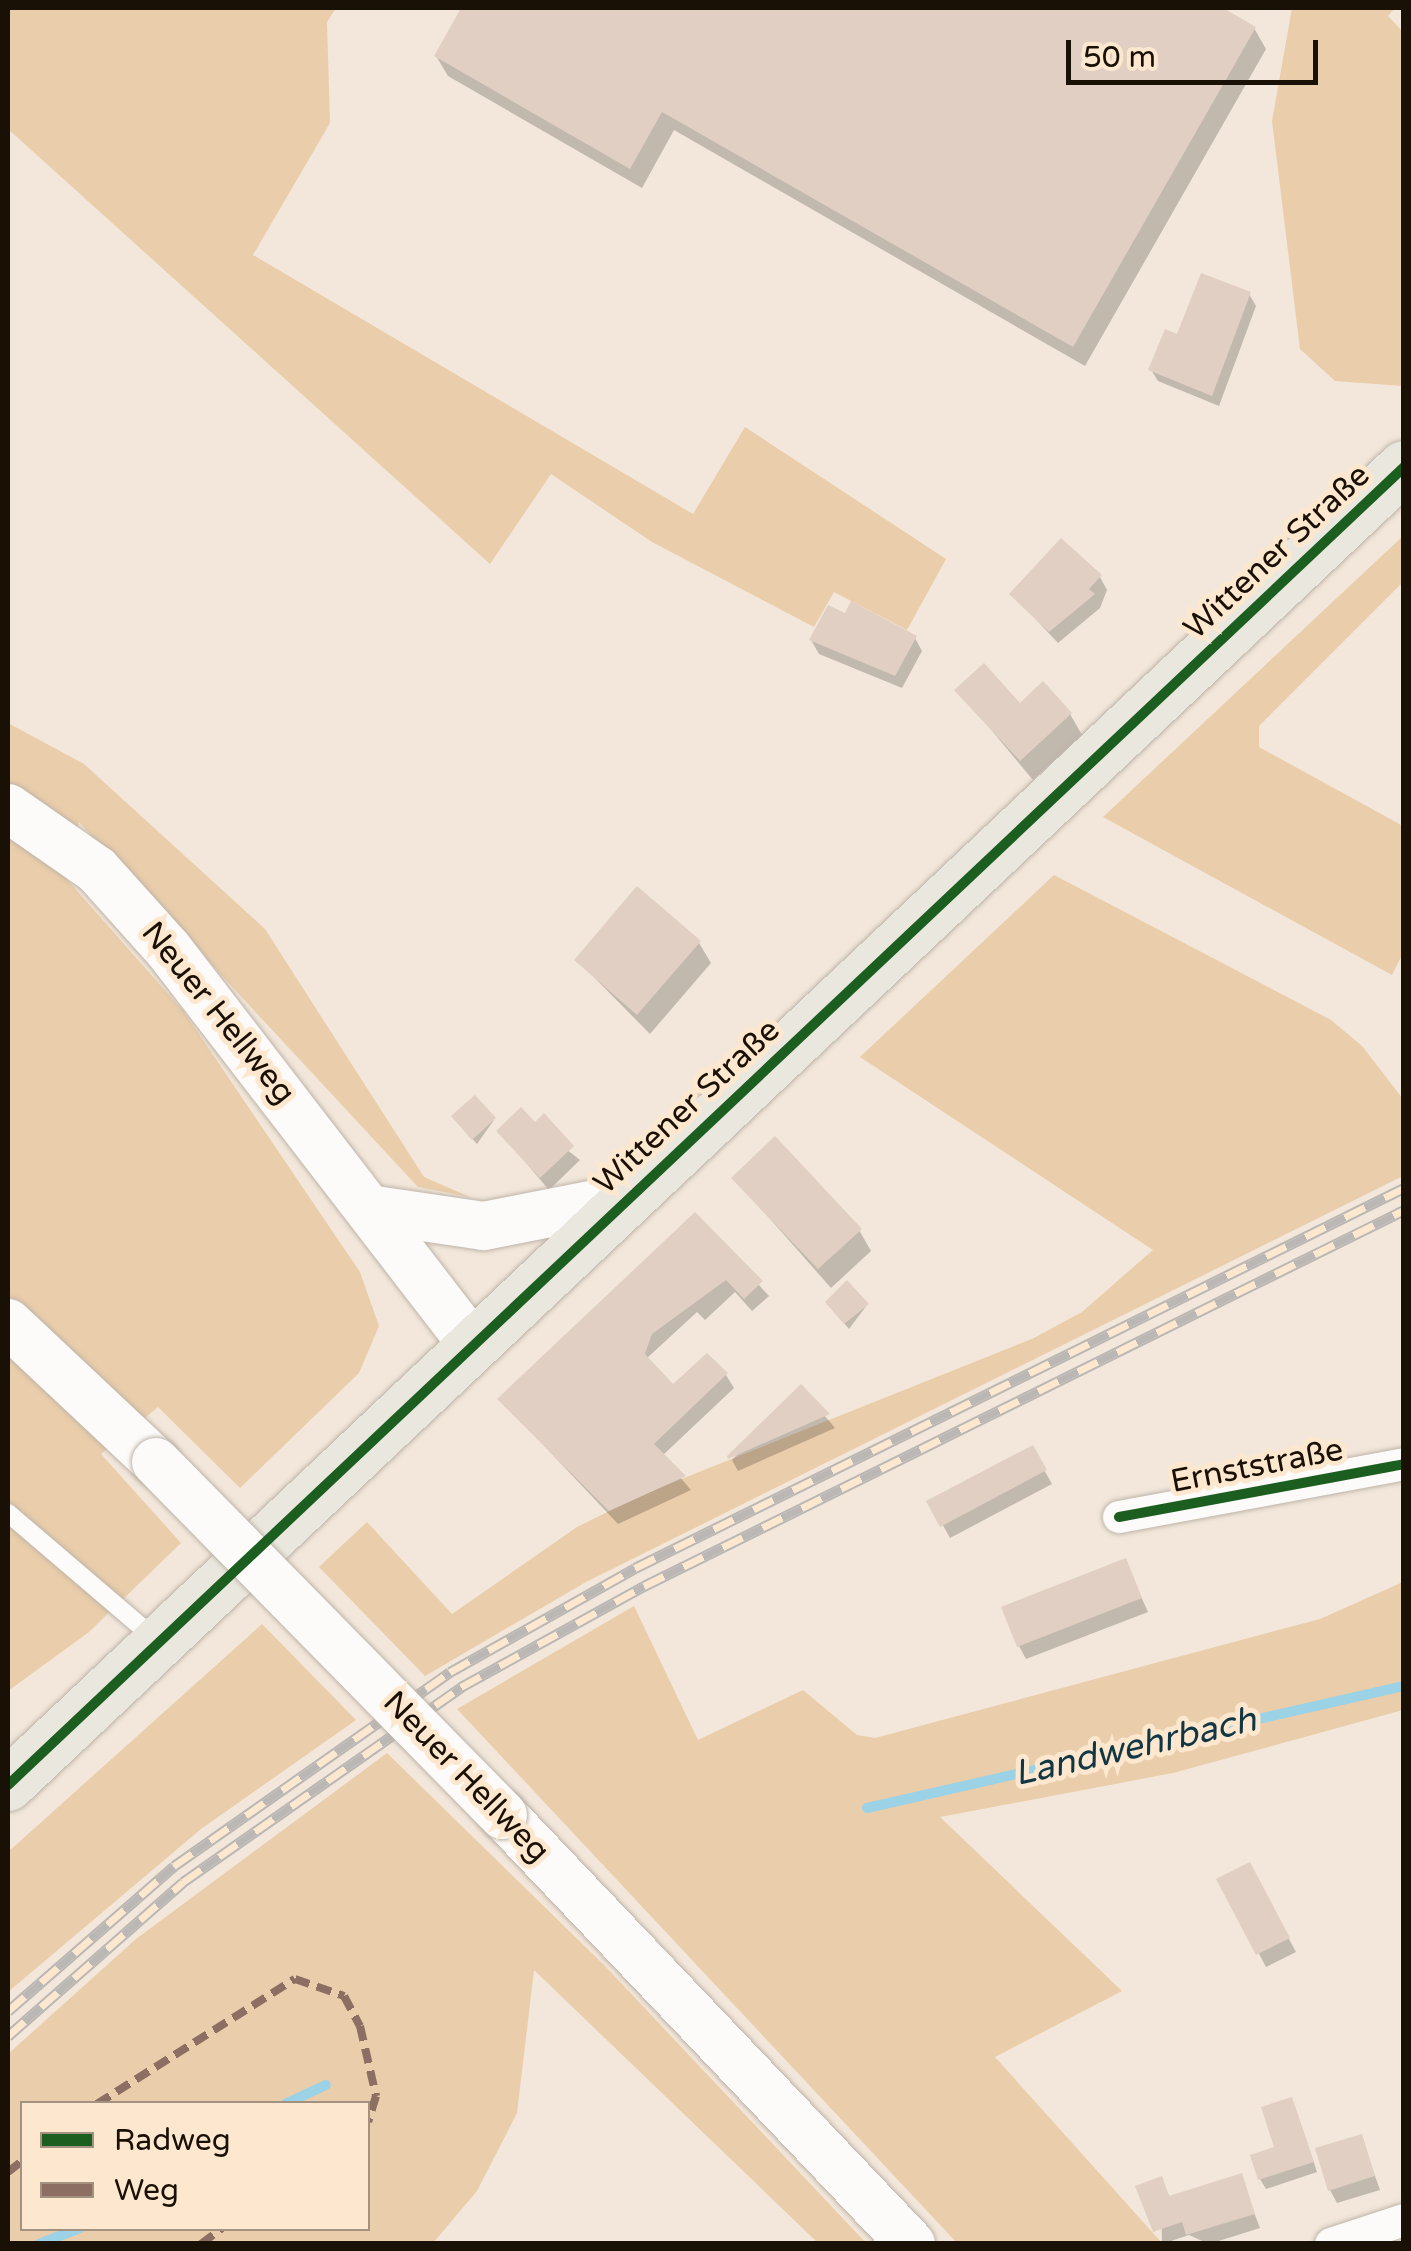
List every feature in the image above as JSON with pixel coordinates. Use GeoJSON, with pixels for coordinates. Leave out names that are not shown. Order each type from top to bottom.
{"type":"FeatureCollection","features":[{"type":"Feature","properties":{"kind":"main road","name":"Wittener Straße"},"geometry":{"type":"LineString","coordinates":[[8,1784],[1404,467]]}},
{"type":"Feature","properties":{"kind":"main road","name":"Neuer Hellweg"},"geometry":{"type":"LineString","coordinates":[[8,808],[97,870],[376,1210],[472,1344]]}},
{"type":"Feature","properties":{"kind":"main road"},"geometry":{"type":"LineString","coordinates":[[376,1210],[484,1226],[626,1198]]}},
{"type":"Feature","properties":{"kind":"main road","name":"Neuer Hellweg"},"geometry":{"type":"LineString","coordinates":[[8,1324],[156,1462],[503,1815],[911,2244]]}},
{"type":"Feature","properties":{"kind":"street","name":"Ernststraße"},"geometry":{"type":"LineString","coordinates":[[1120,1517],[1404,1464]]}},
{"type":"Feature","properties":{"kind":"street"},"geometry":{"type":"LineString","coordinates":[[1332,2244],[1404,2220]]}},
{"type":"Feature","properties":{"kind":"lane"},"geometry":{"type":"LineString","coordinates":[[8,1513],[158,1641]]}},
{"type":"Feature","properties":{"kind":"shaded area"},"geometry":{"type":"Polygon","coordinates":[[[8,8],[336,8],[327,22],[330,123],[253,255],[693,514],[745,427],[946,559],[907,630],[834,592],[814,627],[652,542],[551,474],[490,564],[8,129],[8,8]]]}},
{"type":"Feature","properties":{"kind":"shaded area"},"geometry":{"type":"Polygon","coordinates":[[[1292,8],[1395,8],[1388,16],[1403,32],[1403,386],[1335,381],[1300,349],[1272,121],[1292,8]]]}},
{"type":"Feature","properties":{"kind":"shaded area"},"geometry":{"type":"Polygon","coordinates":[[[1403,536],[1403,582],[1259,726],[1259,747],[1403,826],[1403,953],[1392,975],[1103,817],[1403,536]]]}},
{"type":"Feature","properties":{"kind":"shaded area"},"geometry":{"type":"Polygon","coordinates":[[[8,723],[84,764],[265,929],[424,1177],[470,1197],[418,1187],[79,822],[63,875],[184,1012],[360,1272],[379,1326],[359,1373],[240,1488],[158,1407],[101,1454],[181,1543],[89,1632],[8,1691],[8,723]]]}},
{"type":"Feature","properties":{"kind":"shaded area"},"geometry":{"type":"Polygon","coordinates":[[[1054,875],[1331,1020],[1362,1046],[1403,1099],[1403,1176],[586,1582],[425,1676],[319,1567],[367,1522],[452,1614],[577,1527],[644,1494],[1034,1338],[1082,1312],[1153,1250],[860,1057],[1054,875]]]}},
{"type":"Feature","properties":{"kind":"shaded area"},"geometry":{"type":"Polygon","coordinates":[[[1403,1582],[1403,1710],[1173,1773],[940,1817],[1122,1991],[995,2057],[1162,2243],[957,2243],[457,1709],[634,1606],[698,1740],[803,1690],[857,1735],[875,1738],[1320,1619],[1403,1582]]]}},
{"type":"Feature","properties":{"kind":"shaded area"},"geometry":{"type":"Polygon","coordinates":[[[262,1624],[356,1720],[201,1829],[8,1992],[8,1852],[262,1624]]]}},
{"type":"Feature","properties":{"kind":"shaded area"},"geometry":{"type":"Polygon","coordinates":[[[387,1753],[605,1966],[866,2243],[818,2243],[534,1970],[517,2113],[477,2191],[433,2243],[8,2243],[8,2054],[136,1939],[387,1753]]]}},
{"type":"Feature","properties":{"kind":"building"},"geometry":{"type":"Polygon","coordinates":[[[461,8],[1223,8],[1256,27],[1073,347],[662,112],[630,169],[434,56],[461,8]]]}},
{"type":"Feature","properties":{"kind":"building"},"geometry":{"type":"Polygon","coordinates":[[[1201,273],[1251,292],[1212,396],[1148,370],[1165,329],[1177,334],[1201,273]]]}},
{"type":"Feature","properties":{"kind":"building"},"geometry":{"type":"Polygon","coordinates":[[[1061,538],[1102,575],[1089,589],[1095,594],[1049,632],[1009,594],[1061,538]]]}},
{"type":"Feature","properties":{"kind":"building"},"geometry":{"type":"Polygon","coordinates":[[[851,601],[917,636],[895,676],[809,640],[828,605],[845,613],[851,601]]]}},
{"type":"Feature","properties":{"kind":"building"},"geometry":{"type":"Polygon","coordinates":[[[984,663],[1020,703],[1043,681],[1072,713],[1020,761],[954,690],[984,663]]]}},
{"type":"Feature","properties":{"kind":"building"},"geometry":{"type":"Polygon","coordinates":[[[637,886],[701,941],[637,1015],[574,960],[637,886]]]}},
{"type":"Feature","properties":{"kind":"building"},"geometry":{"type":"Polygon","coordinates":[[[475,1095],[496,1118],[472,1140],[451,1116],[475,1095]]]}},
{"type":"Feature","properties":{"kind":"building"},"geometry":{"type":"Polygon","coordinates":[[[521,1107],[535,1122],[544,1113],[574,1146],[540,1178],[496,1131],[521,1107]]]}},
{"type":"Feature","properties":{"kind":"building"},"geometry":{"type":"Polygon","coordinates":[[[775,1136],[862,1229],[818,1269],[731,1178],[775,1136]]]}},
{"type":"Feature","properties":{"kind":"building"},"geometry":{"type":"Polygon","coordinates":[[[695,1212],[763,1281],[744,1299],[726,1280],[652,1334],[645,1354],[673,1384],[707,1353],[728,1373],[654,1444],[686,1476],[609,1511],[497,1399],[695,1212]]]}},
{"type":"Feature","properties":{"kind":"building"},"geometry":{"type":"Polygon","coordinates":[[[847,1280],[869,1304],[844,1324],[825,1302],[847,1280]]]}},
{"type":"Feature","properties":{"kind":"building"},"geometry":{"type":"Polygon","coordinates":[[[801,1384],[830,1414],[728,1459],[727,1456],[801,1384]]]}},
{"type":"Feature","properties":{"kind":"building"},"geometry":{"type":"Polygon","coordinates":[[[1033,1445],[1047,1470],[940,1527],[926,1501],[1033,1445]]]}},
{"type":"Feature","properties":{"kind":"building"},"geometry":{"type":"Polygon","coordinates":[[[1126,1558],[1142,1598],[1017,1647],[1001,1607],[1126,1558]]]}},
{"type":"Feature","properties":{"kind":"building"},"geometry":{"type":"Polygon","coordinates":[[[1250,1862],[1290,1938],[1256,1955],[1216,1879],[1250,1862]]]}},
{"type":"Feature","properties":{"kind":"building"},"geometry":{"type":"Polygon","coordinates":[[[1292,2097],[1314,2162],[1258,2180],[1250,2155],[1274,2147],[1261,2107],[1292,2097]]]}},
{"type":"Feature","properties":{"kind":"building"},"geometry":{"type":"Polygon","coordinates":[[[1362,2134],[1375,2176],[1328,2191],[1315,2148],[1362,2134]]]}},
{"type":"Feature","properties":{"kind":"building"},"geometry":{"type":"Polygon","coordinates":[[[1242,2173],[1255,2214],[1186,2235],[1182,2222],[1153,2232],[1135,2186],[1162,2176],[1169,2196],[1242,2173]]]}},
{"type":"Feature","properties":{"kind":"waterway","name":"Landwehrbach"},"geometry":{"type":"LineString","coordinates":[[867,1808],[1404,1686]]}},
{"type":"Feature","properties":{"kind":"waterway","name":"Landwehrbach"},"geometry":{"type":"LineString","coordinates":[[291,2101],[326,2085]]}},
{"type":"Feature","properties":{"kind":"waterway","name":"Landwehrbach"},"geometry":{"type":"LineString","coordinates":[[39,2244],[72,2231]]}},
{"type":"Feature","properties":{"kind":"railway"},"geometry":{"type":"LineString","coordinates":[[8,2011],[174,1866],[450,1672],[635,1568],[1404,1188]]}},
{"type":"Feature","properties":{"kind":"railway"},"geometry":{"type":"LineString","coordinates":[[8,2036],[183,1882],[461,1687],[644,1586],[1404,1210]]}},
{"type":"Feature","properties":{"kind":"marked path"},"geometry":{"type":"LineString","coordinates":[[102,2101],[295,1979],[344,1996],[360,2026],[376,2096],[370,2116]]}},
{"type":"Feature","properties":{"kind":"marked path"},"geometry":{"type":"LineString","coordinates":[[8,2172],[20,2163]]}},
{"type":"Feature","properties":{"kind":"marked path"},"geometry":{"type":"LineString","coordinates":[[201,2244],[218,2231]]}},
{"type":"Feature","properties":{"kind":"cycle path"},"geometry":{"type":"LineString","coordinates":[[8,1785],[1404,467]]}},
{"type":"Feature","properties":{"kind":"cycle path"},"geometry":{"type":"LineString","coordinates":[[1119,1517],[1404,1464]]}}]}
